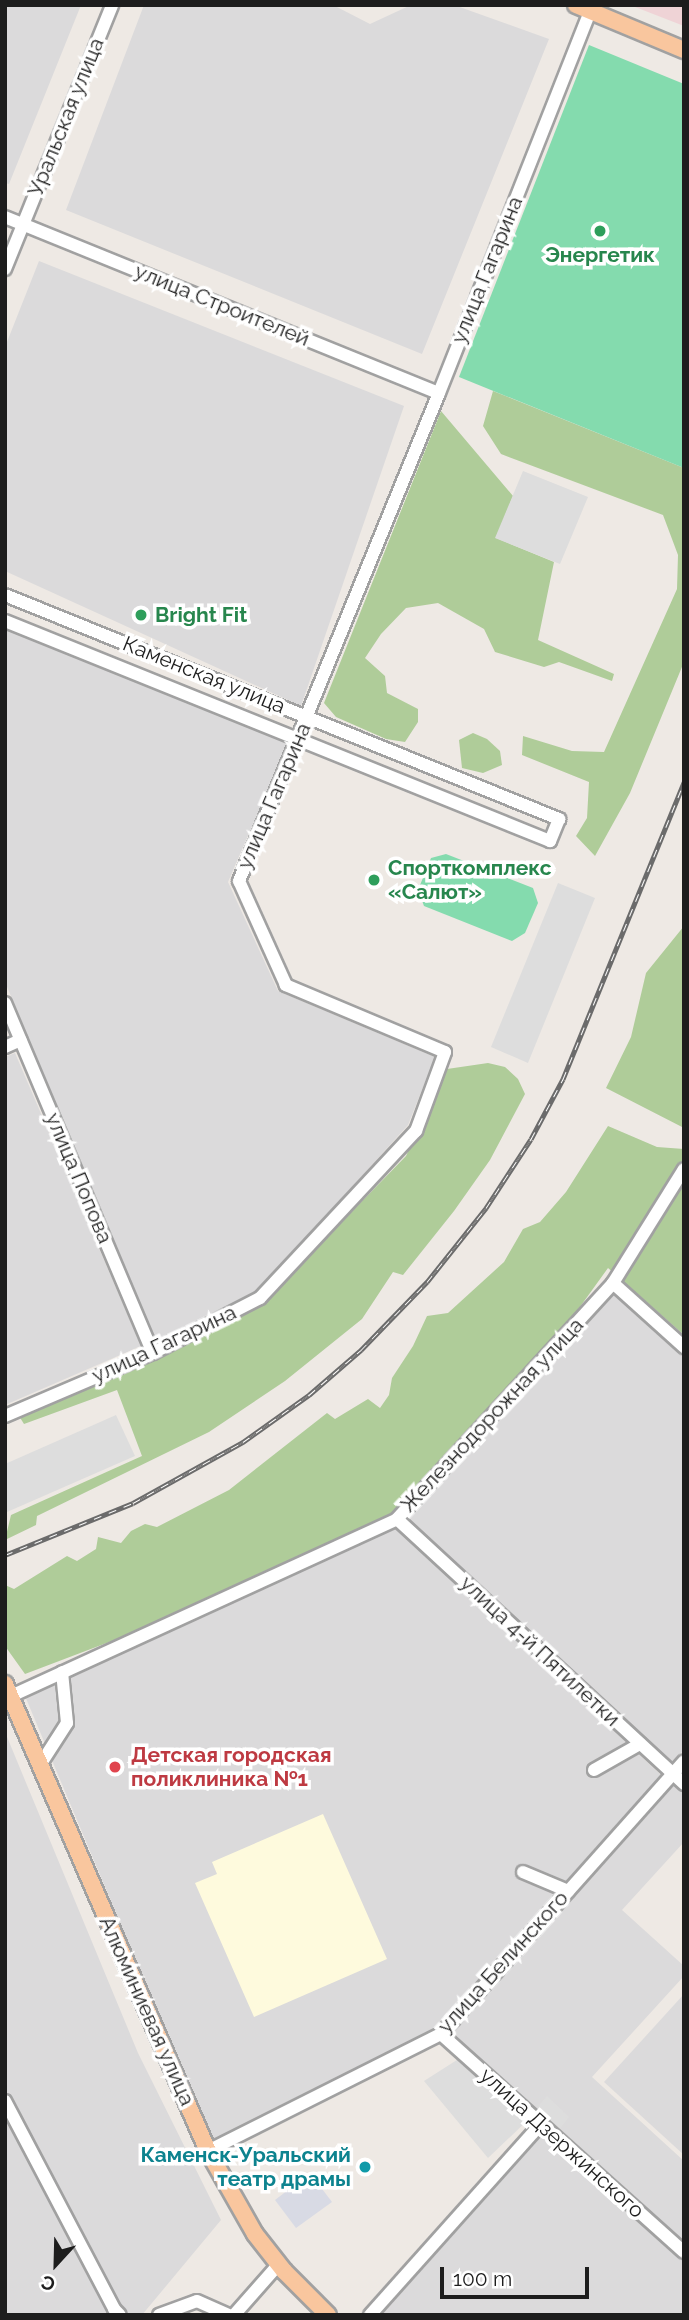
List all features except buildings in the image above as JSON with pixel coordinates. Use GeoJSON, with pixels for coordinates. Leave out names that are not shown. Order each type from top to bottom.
{"type":"FeatureCollection","features":[{"type":"Feature","properties":{"kind":"main road"},"geometry":{"type":"LineString","coordinates":[[583,8],[684,50]]}},
{"type":"Feature","properties":{"kind":"main road","name":"Алюминиевая улица"},"geometry":{"type":"LineString","coordinates":[[8,1690],[208,2151],[255,2234],[279,2264],[328,2315]]}},
{"type":"Feature","properties":{"kind":"street","name":"Уральская улица"},"geometry":{"type":"LineString","coordinates":[[5,269],[112,5]]}},
{"type":"Feature","properties":{"kind":"street","name":"улица Гагарина"},"geometry":{"type":"LineString","coordinates":[[5,1416],[153,1353],[261,1298],[416,1131],[445,1052],[286,985],[239,881],[439,393],[583,8]]}},
{"type":"Feature","properties":{"kind":"street","name":"улица Строителей"},"geometry":{"type":"LineString","coordinates":[[5,217],[439,393]]}},
{"type":"Feature","properties":{"kind":"street","name":"Каменская улица"},"geometry":{"type":"LineString","coordinates":[[5,595],[559,819],[550,841],[5,621]]}},
{"type":"Feature","properties":{"kind":"street","name":"улица Попова"},"geometry":{"type":"LineString","coordinates":[[5,1003],[153,1353]]}},
{"type":"Feature","properties":{"kind":"street"},"geometry":{"type":"LineString","coordinates":[[5,1047],[21,1040]]}},
{"type":"Feature","properties":{"kind":"street","name":"Железнодорожная улица"},"geometry":{"type":"LineString","coordinates":[[8,1690],[62,1672],[397,1519],[613,1283],[684,1169]]}},
{"type":"Feature","properties":{"kind":"street"},"geometry":{"type":"LineString","coordinates":[[613,1283],[684,1347]]}},
{"type":"Feature","properties":{"kind":"street","name":"улица 4-й Пятилетки"},"geometry":{"type":"LineString","coordinates":[[397,1519],[684,1784]]}},
{"type":"Feature","properties":{"kind":"street"},"geometry":{"type":"LineString","coordinates":[[40,1765],[66,1724],[62,1672]]}},
{"type":"Feature","properties":{"kind":"street"},"geometry":{"type":"LineString","coordinates":[[594,1770],[640,1744]]}},
{"type":"Feature","properties":{"kind":"street","name":"улица Белинского"},"geometry":{"type":"LineString","coordinates":[[208,2151],[441,2034],[684,1761]]}},
{"type":"Feature","properties":{"kind":"street"},"geometry":{"type":"LineString","coordinates":[[523,1872],[568,1891]]}},
{"type":"Feature","properties":{"kind":"street","name":"улица Дзержинского"},"geometry":{"type":"LineString","coordinates":[[441,2034],[684,2252]]}},
{"type":"Feature","properties":{"kind":"street"},"geometry":{"type":"LineString","coordinates":[[5,2101],[114,2309],[120,2315]]}},
{"type":"Feature","properties":{"kind":"street"},"geometry":{"type":"LineString","coordinates":[[370,2315],[541,2124]]}},
{"type":"Feature","properties":{"kind":"street"},"geometry":{"type":"LineString","coordinates":[[234,2315],[279,2264]]}},
{"type":"Feature","properties":{"kind":"street"},"geometry":{"type":"LineString","coordinates":[[159,2315],[197,2301],[228,2315]]}},
{"type":"Feature","properties":{"kind":"shaded area"},"geometry":{"type":"Polygon","coordinates":[[[5,5],[81,5],[9,184],[5,183],[5,5]]]}},
{"type":"Feature","properties":{"kind":"shaded area"},"geometry":{"type":"Polygon","coordinates":[[[144,5],[333,5],[370,24],[411,5],[454,5],[549,39],[422,354],[66,210],[144,5]]]}},
{"type":"Feature","properties":{"kind":"shaded area"},"geometry":{"type":"Polygon","coordinates":[[[630,5],[684,5],[684,26],[630,5]]]}},
{"type":"Feature","properties":{"kind":"shaded area"},"geometry":{"type":"Polygon","coordinates":[[[39,261],[404,406],[301,706],[5,571],[5,347],[39,261]]]}},
{"type":"Feature","properties":{"kind":"shaded area"},"geometry":{"type":"Polygon","coordinates":[[[523,471],[588,497],[560,564],[495,538],[523,471]]]}},
{"type":"Feature","properties":{"kind":"shaded area"},"geometry":{"type":"Polygon","coordinates":[[[5,628],[289,741],[228,882],[278,991],[435,1057],[408,1125],[255,1294],[156,1341],[5,982],[5,628]]]}},
{"type":"Feature","properties":{"kind":"shaded area"},"geometry":{"type":"Polygon","coordinates":[[[558,883],[595,898],[528,1063],[491,1047],[558,883]]]}},
{"type":"Feature","properties":{"kind":"shaded area"},"geometry":{"type":"Polygon","coordinates":[[[15,1053],[141,1346],[5,1405],[5,1057],[15,1053]]]}},
{"type":"Feature","properties":{"kind":"shaded area"},"geometry":{"type":"Polygon","coordinates":[[[614,1293],[684,1356],[684,1750],[671,1763],[406,1519],[614,1293]]]}},
{"type":"Feature","properties":{"kind":"shaded area"},"geometry":{"type":"Polygon","coordinates":[[[116,1415],[135,1456],[7,1512],[5,1464],[116,1415]]]}},
{"type":"Feature","properties":{"kind":"shaded area"},"geometry":{"type":"Polygon","coordinates":[[[396,1527],[661,1775],[432,2031],[212,2142],[25,1696],[396,1527]]]}},
{"type":"Feature","properties":{"kind":"shaded area"},"geometry":{"type":"Polygon","coordinates":[[[5,1732],[138,2053],[221,2220],[142,2315],[5,2315],[5,1732]]]}},
{"type":"Feature","properties":{"kind":"shaded area"},"geometry":{"type":"Polygon","coordinates":[[[672,1782],[684,1794],[684,1842],[622,1910],[684,1966],[684,1976],[592,2077],[684,2161],[684,2244],[450,2034],[672,1782]]]}},
{"type":"Feature","properties":{"kind":"shaded area"},"geometry":{"type":"Polygon","coordinates":[[[323,1814],[387,1959],[254,2017],[195,1883],[217,1874],[212,1862],[323,1814]]]}},
{"type":"Feature","properties":{"kind":"shaded area"},"geometry":{"type":"Polygon","coordinates":[[[684,1994],[684,2155],[604,2082],[684,1994]]]}},
{"type":"Feature","properties":{"kind":"shaded area"},"geometry":{"type":"Polygon","coordinates":[[[460,2058],[528,2120],[488,2158],[424,2081],[460,2058]]]}},
{"type":"Feature","properties":{"kind":"shaded area"},"geometry":{"type":"Polygon","coordinates":[[[547,2096],[569,2117],[554,2136],[531,2115],[547,2096]]]}},
{"type":"Feature","properties":{"kind":"shaded area"},"geometry":{"type":"Polygon","coordinates":[[[541,2130],[684,2259],[684,2315],[380,2315],[541,2130]]]}},
{"type":"Feature","properties":{"kind":"shaded area"},"geometry":{"type":"Polygon","coordinates":[[[310,2173],[332,2202],[296,2228],[275,2200],[310,2173]]]}},
{"type":"Feature","properties":{"kind":"green space","name":"Энергетик"},"geometry":{"type":"Polygon","coordinates":[[[589,45],[684,84],[684,468],[459,377],[589,45]]]}},
{"type":"Feature","properties":{"kind":"green space"},"geometry":{"type":"Polygon","coordinates":[[[493,391],[684,468],[684,662],[630,793],[595,856],[576,836],[587,818],[589,782],[522,755],[523,736],[572,751],[604,752],[677,589],[678,555],[663,515],[501,454],[483,426],[493,391]]]}},
{"type":"Feature","properties":{"kind":"green space"},"geometry":{"type":"Polygon","coordinates":[[[441,411],[513,496],[496,538],[554,562],[538,640],[614,674],[612,681],[559,662],[544,667],[495,652],[484,629],[438,603],[406,608],[381,634],[365,658],[385,676],[387,693],[418,709],[418,722],[405,742],[386,739],[336,717],[324,703],[441,411]]]}},
{"type":"Feature","properties":{"kind":"green space"},"geometry":{"type":"Polygon","coordinates":[[[473,733],[487,739],[500,751],[502,765],[483,773],[462,768],[459,740],[473,733]]]}},
{"type":"Feature","properties":{"kind":"green space"},"geometry":{"type":"Polygon","coordinates":[[[446,854],[533,888],[538,903],[525,933],[512,941],[424,906],[418,890],[431,858],[446,854]]]}},
{"type":"Feature","properties":{"kind":"green space"},"geometry":{"type":"Polygon","coordinates":[[[684,926],[684,1128],[606,1088],[631,1037],[646,973],[684,926]]]}},
{"type":"Feature","properties":{"kind":"green space"},"geometry":{"type":"Polygon","coordinates":[[[488,1063],[505,1067],[518,1079],[525,1094],[490,1160],[454,1211],[403,1275],[393,1272],[362,1319],[285,1381],[209,1432],[37,1516],[36,1525],[5,1540],[11,1515],[142,1456],[117,1390],[24,1424],[19,1416],[206,1335],[267,1299],[406,1156],[447,1069],[488,1063]]]}},
{"type":"Feature","properties":{"kind":"green space"},"geometry":{"type":"Polygon","coordinates":[[[608,1126],[657,1147],[684,1149],[684,1335],[608,1268],[577,1311],[392,1514],[125,1636],[25,1674],[5,1646],[5,1585],[14,1589],[67,1556],[77,1561],[96,1549],[98,1537],[121,1543],[131,1531],[145,1524],[157,1527],[229,1490],[327,1413],[335,1419],[368,1399],[380,1408],[389,1395],[392,1378],[413,1346],[427,1316],[448,1313],[504,1262],[523,1229],[540,1222],[566,1192],[608,1126]]]}},
{"type":"Feature","properties":{"kind":"railway"},"geometry":{"type":"LineString","coordinates":[[5,1555],[133,1503],[243,1442],[309,1395],[361,1350],[427,1282],[486,1208],[531,1139],[563,1079],[684,782]]}},
{"type":"Feature","properties":{"kind":"place","name":"Энергетик"},"geometry":{"type":"Point","coordinates":[600,231]}},
{"type":"Feature","properties":{"kind":"place","name":"Bright Fit"},"geometry":{"type":"Point","coordinates":[141,615]}},
{"type":"Feature","properties":{"kind":"place","name":"Спорткомплекс «Салют»"},"geometry":{"type":"Point","coordinates":[374,880]}},
{"type":"Feature","properties":{"kind":"place","name":"Детская городская поликлиника №1"},"geometry":{"type":"Point","coordinates":[115,1767]}},
{"type":"Feature","properties":{"kind":"place","name":"Каменск-Уральский театр драмы"},"geometry":{"type":"Point","coordinates":[365,2167]}}]}
